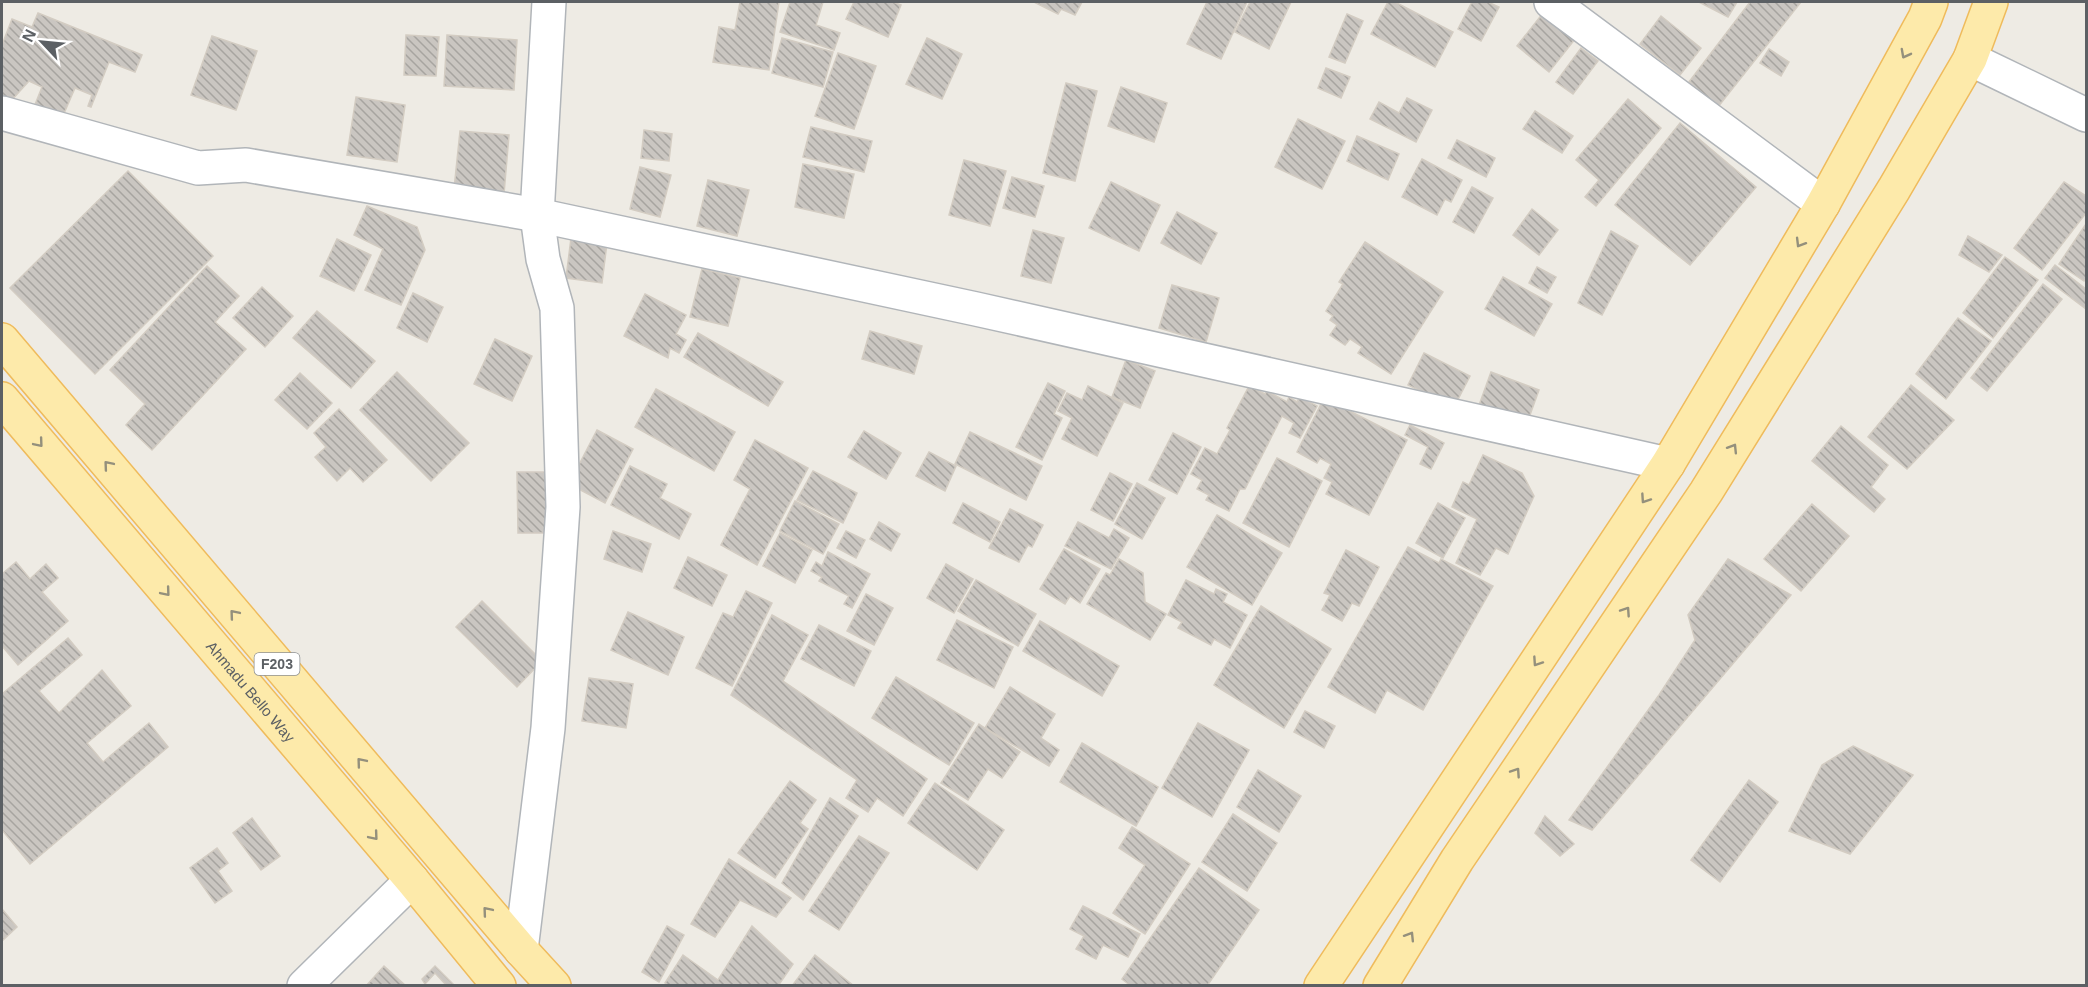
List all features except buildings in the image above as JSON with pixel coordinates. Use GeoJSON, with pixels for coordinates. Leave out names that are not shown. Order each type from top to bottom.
{"type":"FeatureCollection","features":[{"type":"Feature","properties":{"kind":"main road"},"geometry":{"type":"LineString","coordinates":[[1321,986],[1668,464],[1823,204],[1931,2]]}},
{"type":"Feature","properties":{"kind":"main road"},"geometry":{"type":"LineString","coordinates":[[1380,986],[1457,860],[1706,492],[1894,189],[1970,59],[1991,2]]}},
{"type":"Feature","properties":{"kind":"main road","name":"F203"},"geometry":{"type":"LineString","coordinates":[[2,340],[554,986]]}},
{"type":"Feature","properties":{"kind":"main road","name":"Ahmadu Bello Way"},"geometry":{"type":"LineString","coordinates":[[2,399],[412,880],[499,986]]}},
{"type":"Feature","properties":{"kind":"street"},"geometry":{"type":"LineString","coordinates":[[521,950],[548,728],[563,507],[557,308],[543,259],[537,214],[549,2]]}},
{"type":"Feature","properties":{"kind":"street"},"geometry":{"type":"LineString","coordinates":[[1551,2],[1823,204]]}},
{"type":"Feature","properties":{"kind":"street"},"geometry":{"type":"LineString","coordinates":[[1970,59],[2086,115]]}},
{"type":"Feature","properties":{"kind":"street"},"geometry":{"type":"LineString","coordinates":[[2,112],[198,168],[246,165],[537,214],[976,309],[1668,464]]}},
{"type":"Feature","properties":{"kind":"street"},"geometry":{"type":"LineString","coordinates":[[304,986],[412,880]]}}]}
